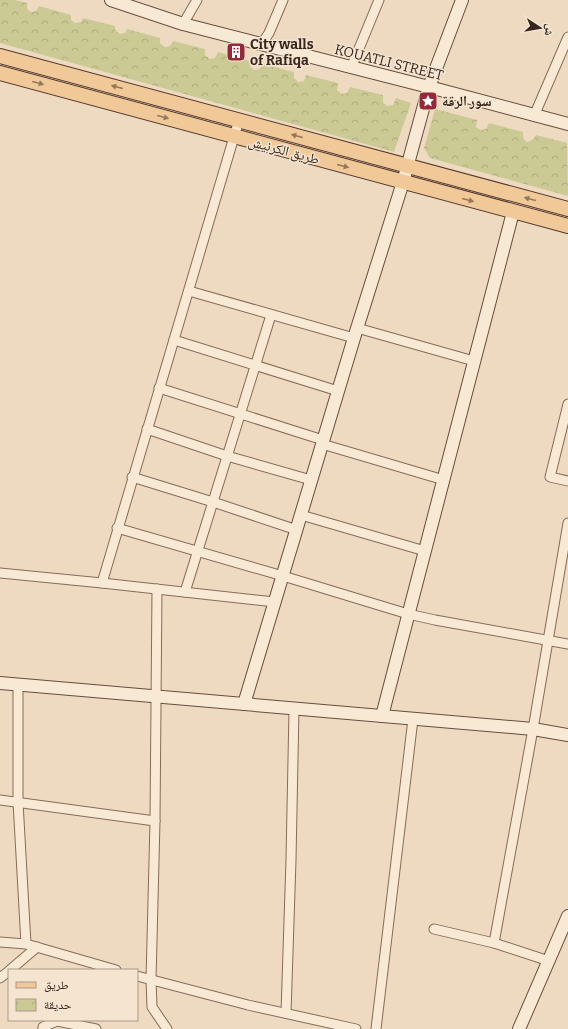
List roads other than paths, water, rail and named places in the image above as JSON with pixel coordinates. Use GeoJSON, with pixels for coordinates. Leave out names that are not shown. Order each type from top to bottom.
{"type":"FeatureCollection","features":[{"type":"Feature","properties":{"kind":"main road","name":"طريق الكرنيش"},"geometry":{"type":"LineString","coordinates":[[0,56],[568,209]]}},
{"type":"Feature","properties":{"kind":"main road","name":"طريق الكرنيش"},"geometry":{"type":"LineString","coordinates":[[0,73],[568,226]]}},
{"type":"Feature","properties":{"kind":"street","name":"KOUATLI STREET"},"geometry":{"type":"LineString","coordinates":[[111,0],[184,24],[261,45],[568,124]]}},
{"type":"Feature","properties":{"kind":"street"},"geometry":{"type":"LineString","coordinates":[[184,24],[197,0]]}},
{"type":"Feature","properties":{"kind":"street"},"geometry":{"type":"LineString","coordinates":[[261,45],[269,32],[282,0]]}},
{"type":"Feature","properties":{"kind":"street"},"geometry":{"type":"LineString","coordinates":[[351,68],[379,0]]}},
{"type":"Feature","properties":{"kind":"street"},"geometry":{"type":"LineString","coordinates":[[244,704],[355,333],[403,182],[429,87],[462,0]]}},
{"type":"Feature","properties":{"kind":"street"},"geometry":{"type":"LineString","coordinates":[[534,116],[568,37]]}},
{"type":"Feature","properties":{"kind":"street"},"geometry":{"type":"LineString","coordinates":[[102,583],[132,477],[239,120]]}},
{"type":"Feature","properties":{"kind":"street"},"geometry":{"type":"LineString","coordinates":[[382,716],[513,212]]}},
{"type":"Feature","properties":{"kind":"street"},"geometry":{"type":"LineString","coordinates":[[189,291],[271,315],[474,361]]}},
{"type":"Feature","properties":{"kind":"street"},"geometry":{"type":"LineString","coordinates":[[185,592],[271,315]]}},
{"type":"Feature","properties":{"kind":"street"},"geometry":{"type":"LineString","coordinates":[[174,340],[338,391]]}},
{"type":"Feature","properties":{"kind":"street"},"geometry":{"type":"LineString","coordinates":[[159,388],[444,480]]}},
{"type":"Feature","properties":{"kind":"street"},"geometry":{"type":"LineString","coordinates":[[568,404],[550,477],[568,481]]}},
{"type":"Feature","properties":{"kind":"street"},"geometry":{"type":"LineString","coordinates":[[147,429],[227,456],[311,480]]}},
{"type":"Feature","properties":{"kind":"street"},"geometry":{"type":"LineString","coordinates":[[132,477],[297,530]]}},
{"type":"Feature","properties":{"kind":"street"},"geometry":{"type":"LineString","coordinates":[[301,515],[425,551]]}},
{"type":"Feature","properties":{"kind":"street"},"geometry":{"type":"LineString","coordinates":[[494,943],[533,729],[568,523]]}},
{"type":"Feature","properties":{"kind":"street"},"geometry":{"type":"LineString","coordinates":[[118,528],[408,614],[568,644]]}},
{"type":"Feature","properties":{"kind":"street"},"geometry":{"type":"LineString","coordinates":[[0,573],[275,602]]}},
{"type":"Feature","properties":{"kind":"street"},"geometry":{"type":"LineString","coordinates":[[157,589],[155,821],[151,980],[152,1007],[166,1029]]}},
{"type":"Feature","properties":{"kind":"street"},"geometry":{"type":"LineString","coordinates":[[0,683],[533,729],[568,735]]}},
{"type":"Feature","properties":{"kind":"street"},"geometry":{"type":"LineString","coordinates":[[18,684],[18,802],[26,944]]}},
{"type":"Feature","properties":{"kind":"street"},"geometry":{"type":"LineString","coordinates":[[286,1013],[294,708]]}},
{"type":"Feature","properties":{"kind":"street"},"geometry":{"type":"LineString","coordinates":[[376,1029],[412,719]]}},
{"type":"Feature","properties":{"kind":"street"},"geometry":{"type":"LineString","coordinates":[[0,800],[155,821]]}},
{"type":"Feature","properties":{"kind":"street"},"geometry":{"type":"LineString","coordinates":[[519,1029],[568,916]]}},
{"type":"Feature","properties":{"kind":"street"},"geometry":{"type":"LineString","coordinates":[[434,929],[494,943],[549,961]]}},
{"type":"Feature","properties":{"kind":"street"},"geometry":{"type":"LineString","coordinates":[[0,942],[26,944],[113,969]]}},
{"type":"Feature","properties":{"kind":"street"},"geometry":{"type":"LineString","coordinates":[[10,969],[37,947]]}},
{"type":"Feature","properties":{"kind":"street"},"geometry":{"type":"LineString","coordinates":[[0,978],[8,971]]}},
{"type":"Feature","properties":{"kind":"street"},"geometry":{"type":"LineString","coordinates":[[138,976],[356,1029]]}},
{"type":"Feature","properties":{"kind":"street"},"geometry":{"type":"LineString","coordinates":[[43,1029],[43,1027],[57,1021],[96,1029]]}},
{"type":"Feature","properties":{"kind":"place","name":"City walls of Rafiqa"},"geometry":{"type":"Point","coordinates":[236,52]}},
{"type":"Feature","properties":{"kind":"place","name":"سور الرقة"},"geometry":{"type":"Point","coordinates":[428,101]}}]}
